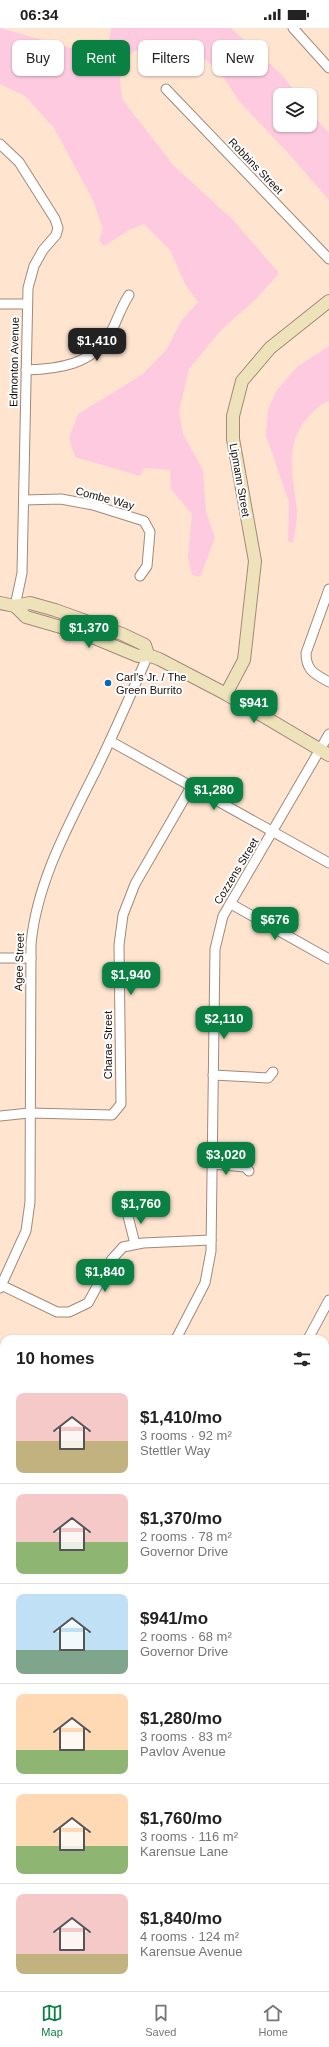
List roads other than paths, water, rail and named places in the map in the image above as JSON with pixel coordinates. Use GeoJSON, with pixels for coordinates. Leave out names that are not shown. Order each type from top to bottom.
{"type":"FeatureCollection","features":[{"type":"Feature","properties":{"kind":"street"},"geometry":{"type":"LineString","coordinates":[[293,28],[329,68]]}},
{"type":"Feature","properties":{"kind":"street","name":"Robbins Street"},"geometry":{"type":"LineString","coordinates":[[166,89],[329,259]]}},
{"type":"Feature","properties":{"kind":"street","name":"Edmonton Avenue"},"geometry":{"type":"LineString","coordinates":[[0,144],[19,162],[55,219],[58,228],[56,235],[43,250],[34,266],[28,288],[22,573],[15,606]]}},
{"type":"Feature","properties":{"kind":"street"},"geometry":{"type":"LineString","coordinates":[[26,370],[53,369],[70,366],[84,359],[98,348],[110,334],[129,295]]}},
{"type":"Feature","properties":{"kind":"street","name":"Lipmann Street"},"geometry":{"type":"LineString","coordinates":[[226,694],[244,660],[247,592],[255,561],[233,439],[233,416],[242,381],[270,348],[329,301]]}},
{"type":"Feature","properties":{"kind":"street"},"geometry":{"type":"LineString","coordinates":[[0,304],[27,304]]}},
{"type":"Feature","properties":{"kind":"street","name":"Combe Way"},"geometry":{"type":"LineString","coordinates":[[24,500],[61,500],[93,505],[144,521],[150,532],[147,566],[140,576]]}},
{"type":"Feature","properties":{"kind":"street"},"geometry":{"type":"LineString","coordinates":[[329,590],[327,601],[306,653],[306,662],[310,671],[329,682]]}},
{"type":"Feature","properties":{"kind":"street"},"geometry":{"type":"LineString","coordinates":[[0,603],[15,606],[26,617],[86,634],[138,656],[148,655],[226,694],[324,752]]}},
{"type":"Feature","properties":{"kind":"street","name":"Agee Street"},"geometry":{"type":"LineString","coordinates":[[1,1286],[26,1230],[30,1202],[29,1113],[32,926],[37,905],[55,855],[110,741],[148,655]]}},
{"type":"Feature","properties":{"kind":"street","name":"Cozzens Street"},"geometry":{"type":"LineString","coordinates":[[178,1335],[204,1283],[211,1251],[214,949],[223,916],[273,831],[324,752],[329,734]]}},
{"type":"Feature","properties":{"kind":"street"},"geometry":{"type":"LineString","coordinates":[[110,741],[190,787],[273,831],[329,863]]}},
{"type":"Feature","properties":{"kind":"street","name":"Charae Street"},"geometry":{"type":"LineString","coordinates":[[29,1113],[112,1115],[121,1104],[119,945],[123,915],[135,884],[190,787]]}},
{"type":"Feature","properties":{"kind":"street"},"geometry":{"type":"LineString","coordinates":[[231,904],[329,959]]}},
{"type":"Feature","properties":{"kind":"street"},"geometry":{"type":"LineString","coordinates":[[0,958],[31,958]]}},
{"type":"Feature","properties":{"kind":"street"},"geometry":{"type":"LineString","coordinates":[[213,1075],[268,1078],[273,1072]]}},
{"type":"Feature","properties":{"kind":"street"},"geometry":{"type":"LineString","coordinates":[[0,1116],[29,1113]]}},
{"type":"Feature","properties":{"kind":"street"},"geometry":{"type":"LineString","coordinates":[[212,1164],[245,1168],[248,1171]]}},
{"type":"Feature","properties":{"kind":"street"},"geometry":{"type":"LineString","coordinates":[[127,1212],[135,1244]]}},
{"type":"Feature","properties":{"kind":"street"},"geometry":{"type":"LineString","coordinates":[[1,1286],[57,1312],[69,1312],[88,1303],[112,1259],[123,1247],[135,1244],[211,1240]]}},
{"type":"Feature","properties":{"kind":"street"},"geometry":{"type":"LineString","coordinates":[[310,1335],[329,1300]]}},
{"type":"Feature","properties":{"kind":"place","name":"Carl's Jr. / The Green Burrito"},"geometry":{"type":"Point","coordinates":[108,683]}}]}
